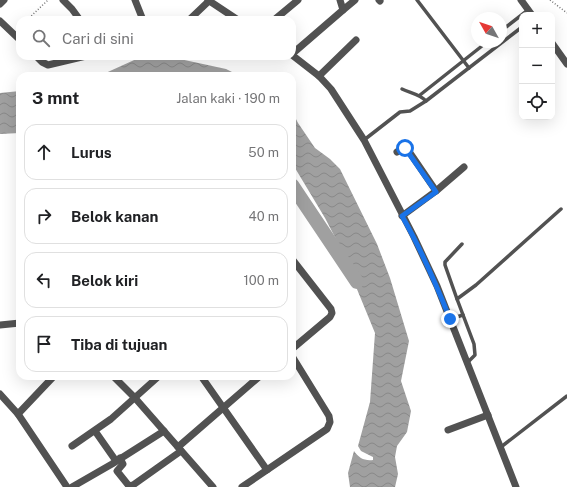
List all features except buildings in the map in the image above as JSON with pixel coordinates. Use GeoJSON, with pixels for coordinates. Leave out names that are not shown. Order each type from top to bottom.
{"type":"FeatureCollection","features":[{"type":"Feature","properties":{"kind":"street"},"geometry":{"type":"LineString","coordinates":[[0,4],[4,0]]}},
{"type":"Feature","properties":{"kind":"street"},"geometry":{"type":"LineString","coordinates":[[63,0],[77,16]]}},
{"type":"Feature","properties":{"kind":"street"},"geometry":{"type":"LineString","coordinates":[[135,0],[141,16]]}},
{"type":"Feature","properties":{"kind":"street"},"geometry":{"type":"LineString","coordinates":[[193,16],[209,0],[232,16]]}},
{"type":"Feature","properties":{"kind":"street"},"geometry":{"type":"LineString","coordinates":[[279,16],[298,0]]}},
{"type":"Feature","properties":{"kind":"street"},"geometry":{"type":"LineString","coordinates":[[340,0],[343,10]]}},
{"type":"Feature","properties":{"kind":"street"},"geometry":{"type":"LineString","coordinates":[[296,51],[355,0]]}},
{"type":"Feature","properties":{"kind":"street"},"geometry":{"type":"LineString","coordinates":[[521,0],[529,12]]}},
{"type":"Feature","properties":{"kind":"street"},"geometry":{"type":"LineString","coordinates":[[0,21],[16,36]]}},
{"type":"Feature","properties":{"kind":"street"},"geometry":{"type":"LineString","coordinates":[[319,76],[356,40]]}},
{"type":"Feature","properties":{"kind":"street"},"geometry":{"type":"LineString","coordinates":[[555,47],[567,64]]}},
{"type":"Feature","properties":{"kind":"street"},"geometry":{"type":"LineString","coordinates":[[296,57],[319,76],[340,101],[364,140],[420,250],[468,362],[516,487]]}},
{"type":"Feature","properties":{"kind":"street"},"geometry":{"type":"LineString","coordinates":[[40,60],[48,65],[69,60]]}},
{"type":"Feature","properties":{"kind":"street"},"geometry":{"type":"LineString","coordinates":[[398,152],[403,148],[408,150],[436,192]]}},
{"type":"Feature","properties":{"kind":"street"},"geometry":{"type":"LineString","coordinates":[[402,216],[436,192],[464,167]]}},
{"type":"Feature","properties":{"kind":"street"},"geometry":{"type":"LineString","coordinates":[[296,264],[331,308],[332,313],[330,317],[296,346]]}},
{"type":"Feature","properties":{"kind":"street"},"geometry":{"type":"LineString","coordinates":[[0,325],[16,323]]}},
{"type":"Feature","properties":{"kind":"street"},"geometry":{"type":"LineString","coordinates":[[242,487],[327,429],[330,422],[329,416],[296,362]]}},
{"type":"Feature","properties":{"kind":"street"},"geometry":{"type":"LineString","coordinates":[[18,414],[50,380]]}},
{"type":"Feature","properties":{"kind":"street"},"geometry":{"type":"LineString","coordinates":[[117,380],[135,398],[214,487]]}},
{"type":"Feature","properties":{"kind":"street"},"geometry":{"type":"LineString","coordinates":[[72,446],[115,416],[155,380]]}},
{"type":"Feature","properties":{"kind":"street"},"geometry":{"type":"LineString","coordinates":[[204,380],[267,470]]}},
{"type":"Feature","properties":{"kind":"street"},"geometry":{"type":"LineString","coordinates":[[95,431],[118,460],[123,464],[117,471],[129,486],[133,486],[180,449],[224,407],[255,380]]}},
{"type":"Feature","properties":{"kind":"street"},"geometry":{"type":"LineString","coordinates":[[0,394],[18,414],[67,487]]}},
{"type":"Feature","properties":{"kind":"street"},"geometry":{"type":"LineString","coordinates":[[448,430],[488,416]]}},
{"type":"Feature","properties":{"kind":"street"},"geometry":{"type":"LineString","coordinates":[[72,487],[164,431]]}},
{"type":"Feature","properties":{"kind":"lane"},"geometry":{"type":"LineString","coordinates":[[418,0],[468,68]]}},
{"type":"Feature","properties":{"kind":"lane"},"geometry":{"type":"LineString","coordinates":[[507,27],[519,20]]}},
{"type":"Feature","properties":{"kind":"lane"},"geometry":{"type":"LineString","coordinates":[[364,140],[400,112],[410,111],[426,101],[519,29]]}},
{"type":"Feature","properties":{"kind":"lane"},"geometry":{"type":"LineString","coordinates":[[420,95],[479,48]]}},
{"type":"Feature","properties":{"kind":"lane"},"geometry":{"type":"LineString","coordinates":[[402,89],[412,94],[420,95],[426,101]]}},
{"type":"Feature","properties":{"kind":"lane"},"geometry":{"type":"LineString","coordinates":[[457,299],[476,285],[561,209]]}},
{"type":"Feature","properties":{"kind":"lane"},"geometry":{"type":"LineString","coordinates":[[462,244],[445,262],[474,344],[475,355],[468,362]]}},
{"type":"Feature","properties":{"kind":"lane"},"geometry":{"type":"LineString","coordinates":[[450,319],[463,315]]}},
{"type":"Feature","properties":{"kind":"lane"},"geometry":{"type":"LineString","coordinates":[[501,447],[567,396]]}},
{"type":"Feature","properties":{"kind":"path"},"geometry":{"type":"LineString","coordinates":[[31,16],[48,0]]}},
{"type":"Feature","properties":{"kind":"path"},"geometry":{"type":"LineString","coordinates":[[550,0],[567,13]]}},
{"type":"Feature","properties":{"kind":"water"},"geometry":{"type":"Polygon","coordinates":[[[134,60],[184,60],[226,69],[232,72],[108,72],[134,60]]]}},
{"type":"Feature","properties":{"kind":"water"},"geometry":{"type":"Polygon","coordinates":[[[16,91],[16,133],[0,134],[0,93],[16,91]]]}},
{"type":"Feature","properties":{"kind":"water"},"geometry":{"type":"Polygon","coordinates":[[[296,119],[315,148],[330,159],[340,169],[377,244],[390,278],[409,341],[401,381],[411,411],[407,432],[397,446],[395,457],[398,474],[395,487],[350,487],[348,473],[354,451],[362,458],[373,460],[373,457],[361,451],[358,446],[370,402],[375,333],[338,243],[296,170],[296,119]]]}},
{"type":"Feature","properties":{"kind":"waterway"},"geometry":{"type":"LineString","coordinates":[[296,191],[357,282]]}},
{"type":"Feature","properties":{"kind":"route"},"geometry":{"type":"LineString","coordinates":[[405,148],[408,150],[436,192],[402,216],[414,237],[437,286],[450,319]]}}]}
